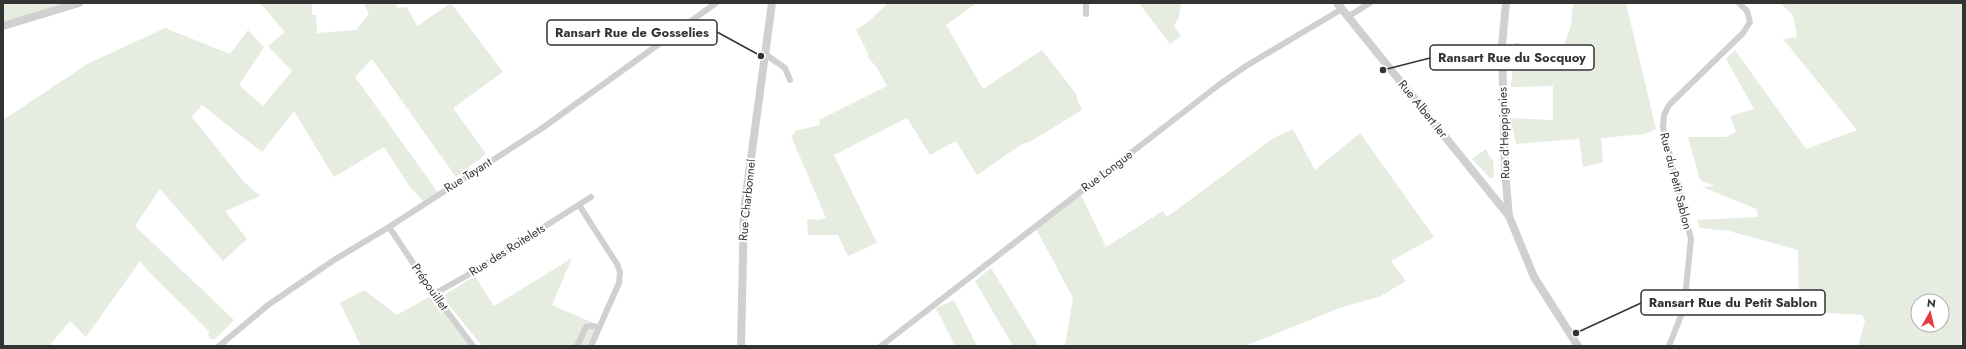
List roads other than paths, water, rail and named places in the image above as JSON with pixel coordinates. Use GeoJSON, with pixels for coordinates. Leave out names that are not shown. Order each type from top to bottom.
{"type":"FeatureCollection","features":[{"type":"Feature","properties":{"kind":"street"},"geometry":{"type":"LineString","coordinates":[[3,26],[79,3]]}},
{"type":"Feature","properties":{"kind":"street","name":"Rue Tayant"},"geometry":{"type":"LineString","coordinates":[[219,346],[268,305],[334,260],[389,227],[541,129],[716,3]]}},
{"type":"Feature","properties":{"kind":"street","name":"Rue Charbonnel"},"geometry":{"type":"LineString","coordinates":[[741,346],[744,210],[772,3]]}},
{"type":"Feature","properties":{"kind":"street"},"geometry":{"type":"LineString","coordinates":[[1086,3],[1086,14]]}},
{"type":"Feature","properties":{"kind":"street"},"geometry":{"type":"LineString","coordinates":[[1349,16],[1370,3]]}},
{"type":"Feature","properties":{"kind":"street","name":"Rue d'Heppignies"},"geometry":{"type":"LineString","coordinates":[[1506,3],[1502,29],[1502,53],[1504,172],[1509,216]]}},
{"type":"Feature","properties":{"kind":"street","name":"Rue du Petit Sablon"},"geometry":{"type":"LineString","coordinates":[[1669,346],[1684,308],[1691,239],[1663,128],[1664,115],[1669,105],[1743,33],[1750,22],[1747,11],[1739,3]]}},
{"type":"Feature","properties":{"kind":"street","name":"Rue Albert Ier"},"geometry":{"type":"LineString","coordinates":[[1340,6],[1509,216]]}},
{"type":"Feature","properties":{"kind":"street","name":"Rue Longue"},"geometry":{"type":"LineString","coordinates":[[881,346],[1220,84],[1340,6]]}},
{"type":"Feature","properties":{"kind":"street"},"geometry":{"type":"LineString","coordinates":[[766,54],[785,68],[790,80]]}},
{"type":"Feature","properties":{"kind":"street","name":"Rue des Roitelets"},"geometry":{"type":"LineString","coordinates":[[434,294],[473,272],[591,197]]}},
{"type":"Feature","properties":{"kind":"street"},"geometry":{"type":"LineString","coordinates":[[579,205],[618,264],[620,272],[620,283],[591,346]]}},
{"type":"Feature","properties":{"kind":"street"},"geometry":{"type":"LineString","coordinates":[[1509,216],[1534,277],[1578,346]]}},
{"type":"Feature","properties":{"kind":"street","name":"Prépouillet"},"geometry":{"type":"LineString","coordinates":[[389,227],[434,294],[473,346]]}},
{"type":"Feature","properties":{"kind":"street"},"geometry":{"type":"LineString","coordinates":[[577,346],[586,327],[599,327]]}},
{"type":"Feature","properties":{"kind":"place","name":"Ransart Rue de Gosselies"},"geometry":{"type":"Point","coordinates":[761,56]}},
{"type":"Feature","properties":{"kind":"place","name":"Ransart Rue du Socquoy"},"geometry":{"type":"Point","coordinates":[1383,70]}},
{"type":"Feature","properties":{"kind":"place","name":"Ransart Rue du Petit Sablon"},"geometry":{"type":"Point","coordinates":[1576,333]}}]}
